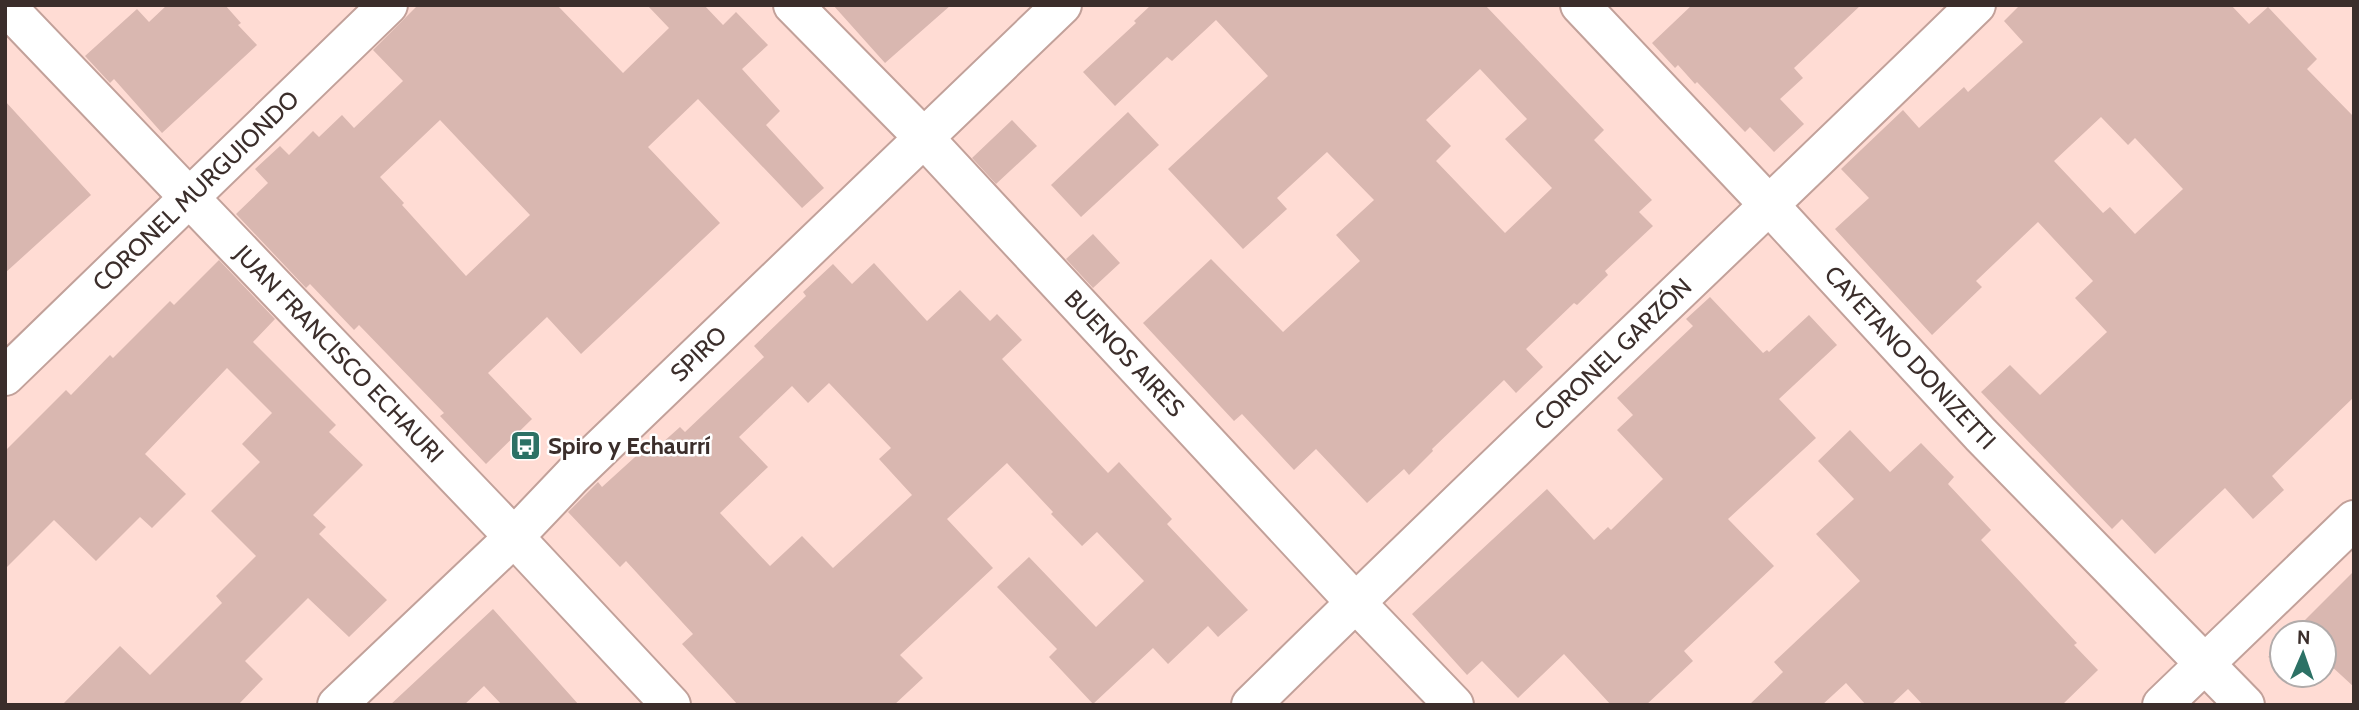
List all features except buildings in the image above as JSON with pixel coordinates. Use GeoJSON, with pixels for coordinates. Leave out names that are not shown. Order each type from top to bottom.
{"type":"FeatureCollection","features":[{"type":"Feature","properties":{"kind":"street","name":"JUAN FRANCISCO ECHAURI"},"geometry":{"type":"LineString","coordinates":[[5,5],[671,705]]}},
{"type":"Feature","properties":{"kind":"street","name":"CORONEL MURGUIONDO"},"geometry":{"type":"LineString","coordinates":[[5,376],[388,5]]}},
{"type":"Feature","properties":{"kind":"street","name":"BUENOS AIRES"},"geometry":{"type":"LineString","coordinates":[[793,5],[924,138],[1354,602],[1454,705]]}},
{"type":"Feature","properties":{"kind":"street","name":"SPIRO"},"geometry":{"type":"LineString","coordinates":[[337,705],[1062,5]]}},
{"type":"Feature","properties":{"kind":"street","name":"CAYETANO DONIZETTI"},"geometry":{"type":"LineString","coordinates":[[1580,5],[1770,206],[1980,436],[2245,705]]}},
{"type":"Feature","properties":{"kind":"street","name":"CORONEL GARZÓN"},"geometry":{"type":"LineString","coordinates":[[1251,705],[1354,602],[1770,206],[1976,5]]}},
{"type":"Feature","properties":{"kind":"street"},"geometry":{"type":"LineString","coordinates":[[2162,705],[2354,520]]}},
{"type":"Feature","properties":{"kind":"place","name":"Spiro y Echaurrí"},"geometry":{"type":"Point","coordinates":[525,446]}}]}
